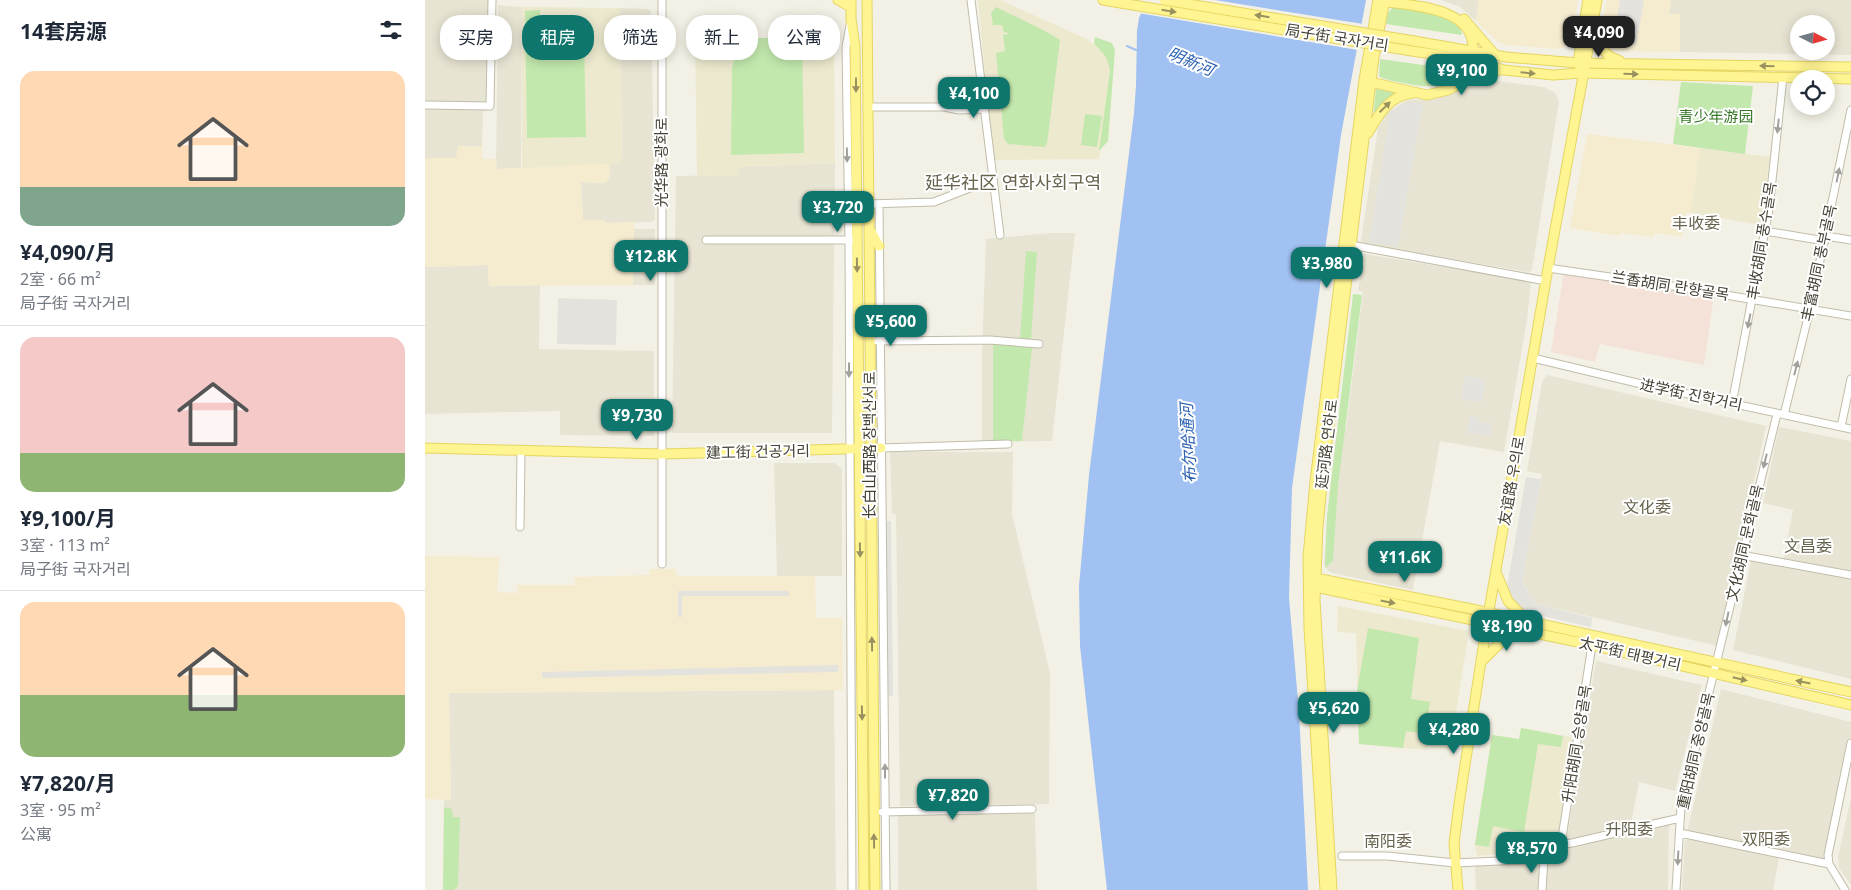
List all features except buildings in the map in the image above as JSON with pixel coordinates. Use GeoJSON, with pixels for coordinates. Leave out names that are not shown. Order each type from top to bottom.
{"type":"FeatureCollection","features":[{"type":"Feature","properties":{"kind":"main road"},"geometry":{"type":"LineString","coordinates":[[838,0],[851,3]]}},
{"type":"Feature","properties":{"kind":"main road","name":"长白山西路 장백산서로"},"geometry":{"type":"LineString","coordinates":[[867,0],[875,890]]}},
{"type":"Feature","properties":{"kind":"main road","name":"局子街 국자거리"},"geometry":{"type":"LineString","coordinates":[[1103,0],[1412,51],[1495,55],[1530,60],[1582,63],[1851,67]]}},
{"type":"Feature","properties":{"kind":"main road","name":"局子街 국자거리"},"geometry":{"type":"LineString","coordinates":[[1164,0],[1414,41],[1473,55],[1504,70],[1553,75],[1583,73],[1851,79]]}},
{"type":"Feature","properties":{"kind":"main road"},"geometry":{"type":"LineString","coordinates":[[1400,0],[1429,2],[1451,9],[1462,17],[1495,55]]}},
{"type":"Feature","properties":{"kind":"main road","name":"友谊路 우의로"},"geometry":{"type":"LineString","coordinates":[[1458,890],[1454,843],[1457,814],[1487,622],[1583,73],[1582,63],[1588,0]]}},
{"type":"Feature","properties":{"kind":"main road","name":"友谊路 우의로"},"geometry":{"type":"LineString","coordinates":[[1582,63],[1591,37],[1597,0]]}},
{"type":"Feature","properties":{"kind":"main road"},"geometry":{"type":"LineString","coordinates":[[1368,79],[1425,89],[1436,88],[1470,72],[1474,66],[1472,38],[1460,22],[1450,14],[1424,7],[1381,1]]}},
{"type":"Feature","properties":{"kind":"main road","name":"延河路 연하로"},"geometry":{"type":"LineString","coordinates":[[1325,890],[1313,583],[1315,482],[1368,79],[1381,1]]}},
{"type":"Feature","properties":{"kind":"main road","name":"长白山西路 장백산서로"},"geometry":{"type":"LineString","coordinates":[[851,3],[851,20],[855,47],[853,240],[859,449],[864,890]]}},
{"type":"Feature","properties":{"kind":"main road"},"geometry":{"type":"LineString","coordinates":[[1591,37],[1609,56],[1627,64]]}},
{"type":"Feature","properties":{"kind":"main road"},"geometry":{"type":"LineString","coordinates":[[1368,79],[1427,95],[1443,92],[1474,76],[1504,70]]}},
{"type":"Feature","properties":{"kind":"main road","name":"延河路 연하로"},"geometry":{"type":"LineString","coordinates":[[1332,890],[1313,583],[1321,493],[1365,139],[1368,79]]}},
{"type":"Feature","properties":{"kind":"main road"},"geometry":{"type":"LineString","coordinates":[[1365,139],[1378,114],[1389,103],[1404,95],[1419,93]]}},
{"type":"Feature","properties":{"kind":"main road"},"geometry":{"type":"LineString","coordinates":[[869,228],[879,246]]}},
{"type":"Feature","properties":{"kind":"main road","name":"建工街 건공거리"},"geometry":{"type":"LineString","coordinates":[[425,448],[662,454],[881,448]]}},
{"type":"Feature","properties":{"kind":"main road"},"geometry":{"type":"LineString","coordinates":[[1496,572],[1508,601],[1527,620]]}},
{"type":"Feature","properties":{"kind":"main road","name":"太平街 태평거리"},"geometry":{"type":"LineString","coordinates":[[1313,583],[1489,612],[1851,692]]}},
{"type":"Feature","properties":{"kind":"main road","name":"太平街 태평거리"},"geometry":{"type":"LineString","coordinates":[[1313,583],[1592,645],[1851,706]]}},
{"type":"Feature","properties":{"kind":"main road"},"geometry":{"type":"LineString","coordinates":[[1481,662],[1505,638],[1525,630]]}},
{"type":"Feature","properties":{"kind":"street"},"geometry":{"type":"LineString","coordinates":[[425,105],[490,106],[492,0]]}},
{"type":"Feature","properties":{"kind":"street","name":"光华路 광화로"},"geometry":{"type":"LineString","coordinates":[[662,0],[663,564]]}},
{"type":"Feature","properties":{"kind":"street"},"geometry":{"type":"LineString","coordinates":[[971,0],[1000,236]]}},
{"type":"Feature","properties":{"kind":"street","name":"丰收胡同 풍수골목"},"geometry":{"type":"LineString","coordinates":[[1732,404],[1753,300],[1771,193],[1783,78]]}},
{"type":"Feature","properties":{"kind":"street"},"geometry":{"type":"LineString","coordinates":[[867,107],[944,106],[959,110],[984,109]]}},
{"type":"Feature","properties":{"kind":"street","name":"丰富胡同 풍부골목"},"geometry":{"type":"LineString","coordinates":[[1780,415],[1810,309],[1851,110]]}},
{"type":"Feature","properties":{"kind":"street"},"geometry":{"type":"LineString","coordinates":[[868,204],[934,202],[975,186],[993,184]]}},
{"type":"Feature","properties":{"kind":"street","name":"长白山西路 장백산서로"},"geometry":{"type":"LineString","coordinates":[[879,204],[886,890]]}},
{"type":"Feature","properties":{"kind":"street"},"geometry":{"type":"LineString","coordinates":[[1765,231],[1851,240]]}},
{"type":"Feature","properties":{"kind":"street"},"geometry":{"type":"LineString","coordinates":[[706,240],[853,240]]}},
{"type":"Feature","properties":{"kind":"street","name":"长白山西路 장백산서로"},"geometry":{"type":"LineString","coordinates":[[852,890],[849,450],[853,240]]}},
{"type":"Feature","properties":{"kind":"street"},"geometry":{"type":"LineString","coordinates":[[1351,245],[1546,281]]}},
{"type":"Feature","properties":{"kind":"street","name":"兰香胡同 란향골목"},"geometry":{"type":"LineString","coordinates":[[1548,268],[1851,316]]}},
{"type":"Feature","properties":{"kind":"street"},"geometry":{"type":"LineString","coordinates":[[869,342],[991,340],[1039,344]]}},
{"type":"Feature","properties":{"kind":"street","name":"进学街 진학거리"},"geometry":{"type":"LineString","coordinates":[[1533,358],[1780,415],[1851,429]]}},
{"type":"Feature","properties":{"kind":"street"},"geometry":{"type":"LineString","coordinates":[[1841,427],[1851,378]]}},
{"type":"Feature","properties":{"kind":"street","name":"文化胡同 문화골목"},"geometry":{"type":"LineString","coordinates":[[1714,673],[1741,555],[1780,415]]}},
{"type":"Feature","properties":{"kind":"street"},"geometry":{"type":"LineString","coordinates":[[881,448],[1008,444]]}},
{"type":"Feature","properties":{"kind":"street"},"geometry":{"type":"LineString","coordinates":[[520,527],[521,451]]}},
{"type":"Feature","properties":{"kind":"street"},"geometry":{"type":"LineString","coordinates":[[1741,555],[1851,575]]}},
{"type":"Feature","properties":{"kind":"street","name":"升阳胡同 승양골목"},"geometry":{"type":"LineString","coordinates":[[1561,844],[1592,645]]}},
{"type":"Feature","properties":{"kind":"street","name":"重阳胡同 중양골목"},"geometry":{"type":"LineString","coordinates":[[1676,890],[1681,807],[1714,673]]}},
{"type":"Feature","properties":{"kind":"street"},"geometry":{"type":"LineString","coordinates":[[1847,889],[1829,864],[1828,855],[1851,743]]}},
{"type":"Feature","properties":{"kind":"street"},"geometry":{"type":"LineString","coordinates":[[874,812],[1032,809]]}},
{"type":"Feature","properties":{"kind":"street"},"geometry":{"type":"LineString","coordinates":[[1342,856],[1387,856],[1455,863],[1544,858],[1561,844],[1681,818]]}},
{"type":"Feature","properties":{"kind":"street"},"geometry":{"type":"LineString","coordinates":[[1679,832],[1829,864]]}},
{"type":"Feature","properties":{"kind":"street"},"geometry":{"type":"LineString","coordinates":[[1542,890],[1544,858]]}},
{"type":"Feature","properties":{"kind":"shaded area"},"geometry":{"type":"Polygon","coordinates":[[[425,0],[488,0],[488,15],[440,15],[440,60],[487,60],[487,111],[483,111],[482,146],[458,146],[457,158],[425,158],[425,0]]]}},
{"type":"Feature","properties":{"kind":"shaded area"},"geometry":{"type":"Polygon","coordinates":[[[978,0],[1000,0],[1087,39],[1105,54],[1109,62],[1110,71],[1099,159],[993,160],[978,0]]]}},
{"type":"Feature","properties":{"kind":"shaded area"},"geometry":{"type":"Polygon","coordinates":[[[1441,0],[1479,0],[1476,21],[1460,7],[1441,0]]]}},
{"type":"Feature","properties":{"kind":"shaded area"},"geometry":{"type":"Polygon","coordinates":[[[1479,0],[1578,0],[1570,42],[1563,48],[1558,49],[1507,45],[1498,42],[1476,21],[1479,0]]]}},
{"type":"Feature","properties":{"kind":"shaded area"},"geometry":{"type":"Polygon","coordinates":[[[1607,0],[1671,0],[1669,14],[1680,14],[1680,52],[1611,51],[1606,48],[1602,43],[1600,34],[1607,0]]]}},
{"type":"Feature","properties":{"kind":"shaded area"},"geometry":{"type":"Polygon","coordinates":[[[1620,0],[1644,0],[1636,45],[1622,43],[1616,37],[1620,0]]]}},
{"type":"Feature","properties":{"kind":"shaded area"},"geometry":{"type":"Polygon","coordinates":[[[1671,0],[1851,0],[1851,55],[1835,55],[1835,15],[1790,15],[1790,54],[1680,52],[1680,15],[1669,14],[1671,0]]]}},
{"type":"Feature","properties":{"kind":"shaded area"},"geometry":{"type":"Polygon","coordinates":[[[498,5],[522,7],[521,168],[496,169],[497,60],[512,60],[512,15],[498,15],[498,5]]]}},
{"type":"Feature","properties":{"kind":"shaded area"},"geometry":{"type":"Polygon","coordinates":[[[522,7],[620,8],[620,15],[604,15],[604,60],[621,60],[622,163],[522,168],[522,60],[594,60],[594,15],[522,15],[522,7]]]}},
{"type":"Feature","properties":{"kind":"shaded area"},"geometry":{"type":"Polygon","coordinates":[[[620,8],[648,9],[651,12],[651,15],[620,15],[620,8]]]}},
{"type":"Feature","properties":{"kind":"shaded area"},"geometry":{"type":"Polygon","coordinates":[[[758,38],[768,38],[768,60],[834,60],[835,163],[739,167],[739,175],[697,176],[695,60],[758,60],[758,38]]]}},
{"type":"Feature","properties":{"kind":"shaded area"},"geometry":{"type":"Polygon","coordinates":[[[621,60],[652,60],[655,219],[652,222],[606,223],[604,220],[583,221],[581,182],[605,183],[610,177],[609,163],[622,162],[621,60]]]}},
{"type":"Feature","properties":{"kind":"shaded area"},"geometry":{"type":"Polygon","coordinates":[[[1484,81],[1544,87],[1555,93],[1559,101],[1532,270],[1529,272],[1362,244],[1378,128],[1388,112],[1408,100],[1436,99],[1468,85],[1484,81]]]}},
{"type":"Feature","properties":{"kind":"shaded area"},"geometry":{"type":"Polygon","coordinates":[[[1423,103],[1398,247],[1369,242],[1390,112],[1401,104],[1423,103]]]}},
{"type":"Feature","properties":{"kind":"shaded area"},"geometry":{"type":"Polygon","coordinates":[[[1587,134],[1700,148],[1691,213],[1686,213],[1682,237],[1655,233],[1654,237],[1620,233],[1619,236],[1570,228],[1587,134]]]}},
{"type":"Feature","properties":{"kind":"shaded area"},"geometry":{"type":"Polygon","coordinates":[[[458,146],[482,146],[482,159],[496,159],[497,169],[609,163],[610,177],[605,183],[581,182],[583,220],[604,220],[606,223],[634,222],[633,285],[489,286],[488,265],[425,267],[425,158],[456,158],[458,146]]]}},
{"type":"Feature","properties":{"kind":"shaded area"},"geometry":{"type":"Polygon","coordinates":[[[1700,148],[1770,157],[1760,225],[1691,213],[1700,148]]]}},
{"type":"Feature","properties":{"kind":"shaded area"},"geometry":{"type":"Polygon","coordinates":[[[835,163],[832,433],[672,433],[676,176],[738,175],[738,167],[835,163]]]}},
{"type":"Feature","properties":{"kind":"shaded area"},"geometry":{"type":"Polygon","coordinates":[[[634,229],[655,229],[655,285],[633,285],[634,229]]]}},
{"type":"Feature","properties":{"kind":"shaded area"},"geometry":{"type":"Polygon","coordinates":[[[1051,233],[1075,233],[1052,441],[982,442],[982,350],[986,239],[1051,233]]]}},
{"type":"Feature","properties":{"kind":"shaded area"},"geometry":{"type":"Polygon","coordinates":[[[1364,254],[1531,281],[1527,320],[1504,452],[1440,441],[1413,590],[1333,573],[1328,571],[1324,564],[1337,428],[1346,429],[1363,292],[1358,290],[1364,254]]]}},
{"type":"Feature","properties":{"kind":"shaded area"},"geometry":{"type":"Polygon","coordinates":[[[488,265],[489,286],[540,285],[539,349],[654,351],[654,436],[560,435],[560,411],[425,414],[425,267],[488,265]]]}},
{"type":"Feature","properties":{"kind":"shaded area"},"geometry":{"type":"Polygon","coordinates":[[[1564,272],[1714,295],[1704,365],[1600,344],[1595,362],[1551,352],[1564,272]]]}},
{"type":"Feature","properties":{"kind":"shaded area"},"geometry":{"type":"Polygon","coordinates":[[[558,298],[617,300],[616,345],[557,344],[558,298]]]}},
{"type":"Feature","properties":{"kind":"shaded area"},"geometry":{"type":"Polygon","coordinates":[[[1547,375],[1766,426],[1718,646],[1536,604],[1522,581],[1542,474],[1527,471],[1542,382],[1547,375]]]}},
{"type":"Feature","properties":{"kind":"shaded area"},"geometry":{"type":"Polygon","coordinates":[[[1465,376],[1485,379],[1482,402],[1461,399],[1465,376]]]}},
{"type":"Feature","properties":{"kind":"shaded area"},"geometry":{"type":"Polygon","coordinates":[[[1470,416],[1479,418],[1479,421],[1492,424],[1490,436],[1467,433],[1470,416]]]}},
{"type":"Feature","properties":{"kind":"shaded area"},"geometry":{"type":"Polygon","coordinates":[[[1779,427],[1851,441],[1851,679],[1733,650],[1752,556],[1783,563],[1793,510],[1763,503],[1779,427]]]}},
{"type":"Feature","properties":{"kind":"shaded area"},"geometry":{"type":"Polygon","coordinates":[[[890,452],[1013,452],[1012,514],[1050,673],[1049,804],[900,806],[896,514],[892,514],[890,452]]]}},
{"type":"Feature","properties":{"kind":"shaded area"},"geometry":{"type":"Polygon","coordinates":[[[774,463],[834,463],[842,468],[842,576],[777,576],[774,463]]]}},
{"type":"Feature","properties":{"kind":"shaded area"},"geometry":{"type":"Polygon","coordinates":[[[1526,477],[1541,479],[1522,582],[1536,604],[1592,618],[1591,627],[1526,612],[1516,605],[1508,593],[1507,587],[1526,477]]]}},
{"type":"Feature","properties":{"kind":"shaded area"},"geometry":{"type":"Polygon","coordinates":[[[886,521],[891,521],[893,696],[887,696],[886,521]]]}},
{"type":"Feature","properties":{"kind":"shaded area"},"geometry":{"type":"Polygon","coordinates":[[[425,556],[499,557],[497,592],[517,593],[517,585],[574,585],[575,577],[649,575],[650,569],[676,569],[677,576],[815,576],[816,618],[842,618],[843,690],[449,693],[451,800],[425,799],[425,556]]]}},
{"type":"Feature","properties":{"kind":"shaded area"},"geometry":{"type":"Polygon","coordinates":[[[678,591],[789,591],[789,596],[682,596],[682,617],[678,617],[678,591]]]}},
{"type":"Feature","properties":{"kind":"shaded area"},"geometry":{"type":"Polygon","coordinates":[[[1338,606],[1469,631],[1450,750],[1428,746],[1427,750],[1359,744],[1356,633],[1337,632],[1338,606]]]}},
{"type":"Feature","properties":{"kind":"shaded area"},"geometry":{"type":"Polygon","coordinates":[[[1596,661],[1702,685],[1675,791],[1639,782],[1631,823],[1669,816],[1668,890],[1476,890],[1475,864],[1550,858],[1567,837],[1596,661]]]}},
{"type":"Feature","properties":{"kind":"shaded area"},"geometry":{"type":"Polygon","coordinates":[[[838,665],[838,672],[542,678],[542,672],[838,665]]]}},
{"type":"Feature","properties":{"kind":"shaded area"},"geometry":{"type":"Polygon","coordinates":[[[1721,689],[1851,722],[1851,739],[1823,859],[1687,832],[1721,689]]]}},
{"type":"Feature","properties":{"kind":"shaded area"},"geometry":{"type":"Polygon","coordinates":[[[834,690],[836,890],[443,890],[444,800],[451,800],[449,693],[834,690]]]}},
{"type":"Feature","properties":{"kind":"shaded area"},"geometry":{"type":"Polygon","coordinates":[[[1521,728],[1571,737],[1571,741],[1573,741],[1559,835],[1548,849],[1477,856],[1475,845],[1492,735],[1519,739],[1521,728]]]}},
{"type":"Feature","properties":{"kind":"shaded area"},"geometry":{"type":"Polygon","coordinates":[[[1851,797],[1851,885],[1839,868],[1838,858],[1851,797]]]}},
{"type":"Feature","properties":{"kind":"shaded area"},"geometry":{"type":"Polygon","coordinates":[[[1035,813],[1037,890],[898,890],[898,815],[1035,813]]]}},
{"type":"Feature","properties":{"kind":"shaded area"},"geometry":{"type":"Polygon","coordinates":[[[1699,839],[1779,857],[1773,890],[1682,890],[1685,840],[1699,839]]]}},
{"type":"Feature","properties":{"kind":"green space"},"geometry":{"type":"Polygon","coordinates":[[[1394,6],[1423,10],[1445,16],[1460,27],[1462,35],[1386,24],[1388,13],[1394,6]]]}},
{"type":"Feature","properties":{"kind":"green space"},"geometry":{"type":"Polygon","coordinates":[[[996,7],[1060,40],[1047,144],[1044,147],[1008,144],[1004,139],[996,53],[1005,51],[1003,34],[1007,35],[1008,33],[1004,32],[1002,25],[993,25],[991,13],[996,7]]]}},
{"type":"Feature","properties":{"kind":"green space"},"geometry":{"type":"Polygon","coordinates":[[[540,10],[540,15],[525,15],[525,11],[540,10]]]}},
{"type":"Feature","properties":{"kind":"green space"},"geometry":{"type":"Polygon","coordinates":[[[1095,37],[1112,43],[1115,50],[1108,141],[1099,151],[1110,71],[1105,56],[1094,44],[1095,37]]]}},
{"type":"Feature","properties":{"kind":"green space"},"geometry":{"type":"Polygon","coordinates":[[[758,38],[768,38],[768,60],[802,60],[804,153],[731,155],[732,68],[734,60],[758,60],[758,38]]]}},
{"type":"Feature","properties":{"kind":"green space"},"geometry":{"type":"Polygon","coordinates":[[[1380,59],[1452,69],[1457,74],[1443,84],[1434,86],[1406,84],[1379,76],[1380,59]]]}},
{"type":"Feature","properties":{"kind":"green space"},"geometry":{"type":"Polygon","coordinates":[[[526,60],[584,60],[586,137],[527,138],[526,60]]]}},
{"type":"Feature","properties":{"kind":"green space","name":"青少年游园"},"geometry":{"type":"Polygon","coordinates":[[[1681,82],[1753,86],[1745,154],[1673,144],[1681,82]]]}},
{"type":"Feature","properties":{"kind":"green space"},"geometry":{"type":"Polygon","coordinates":[[[1376,89],[1405,93],[1373,118],[1376,89]]]}},
{"type":"Feature","properties":{"kind":"green space"},"geometry":{"type":"Polygon","coordinates":[[[1085,114],[1102,116],[1097,147],[1081,145],[1085,114]]]}},
{"type":"Feature","properties":{"kind":"green space"},"geometry":{"type":"Polygon","coordinates":[[[1026,251],[1037,252],[1031,340],[1020,339],[1026,251]]]}},
{"type":"Feature","properties":{"kind":"green space"},"geometry":{"type":"Polygon","coordinates":[[[1353,294],[1362,295],[1338,486],[1333,561],[1325,568],[1327,517],[1353,294]]]}},
{"type":"Feature","properties":{"kind":"green space"},"geometry":{"type":"Polygon","coordinates":[[[993,344],[1032,348],[1022,441],[993,441],[993,344]]]}},
{"type":"Feature","properties":{"kind":"green space"},"geometry":{"type":"Polygon","coordinates":[[[1368,628],[1419,638],[1411,699],[1430,702],[1425,734],[1406,731],[1403,748],[1359,744],[1357,691],[1368,628]]]}},
{"type":"Feature","properties":{"kind":"green space"},"geometry":{"type":"Polygon","coordinates":[[[1521,728],[1563,736],[1561,747],[1538,744],[1524,832],[1493,826],[1489,847],[1475,845],[1492,735],[1519,739],[1521,728]]]}},
{"type":"Feature","properties":{"kind":"green space"},"geometry":{"type":"Polygon","coordinates":[[[444,807],[452,809],[453,817],[460,817],[458,886],[454,890],[443,890],[444,807]]]}},
{"type":"Feature","properties":{"kind":"water","name":"布尔哈通河"},"geometry":{"type":"Polygon","coordinates":[[[1147,0],[1366,0],[1341,135],[1292,488],[1289,598],[1299,712],[1308,890],[1107,890],[1080,646],[1079,586],[1089,475],[1134,113],[1137,31],[1139,18],[1147,0]]]}},
{"type":"Feature","properties":{"kind":"pier"},"geometry":{"type":"Polygon","coordinates":[[[1144,0],[1215,0],[1363,24],[1358,50],[1138,13],[1144,0]]]}},
{"type":"Feature","properties":{"kind":"waterway","name":"明新河"},"geometry":{"type":"LineString","coordinates":[[1127,46],[1136,50]]}},
{"type":"Feature","properties":{"kind":"district","name":"延华社区 연화사회구역"},"geometry":{"type":"Point","coordinates":[1013,183]}},
{"type":"Feature","properties":{"kind":"district","name":"丰收委"},"geometry":{"type":"Point","coordinates":[1696,223]}},
{"type":"Feature","properties":{"kind":"district","name":"文化委"},"geometry":{"type":"Point","coordinates":[1647,507]}},
{"type":"Feature","properties":{"kind":"district","name":"文昌委"},"geometry":{"type":"Point","coordinates":[1808,546]}},
{"type":"Feature","properties":{"kind":"district","name":"升阳委"},"geometry":{"type":"Point","coordinates":[1629,829]}},
{"type":"Feature","properties":{"kind":"district","name":"双阳委"},"geometry":{"type":"Point","coordinates":[1766,839]}},
{"type":"Feature","properties":{"kind":"district","name":"南阳委"},"geometry":{"type":"Point","coordinates":[1388,841]}}]}
